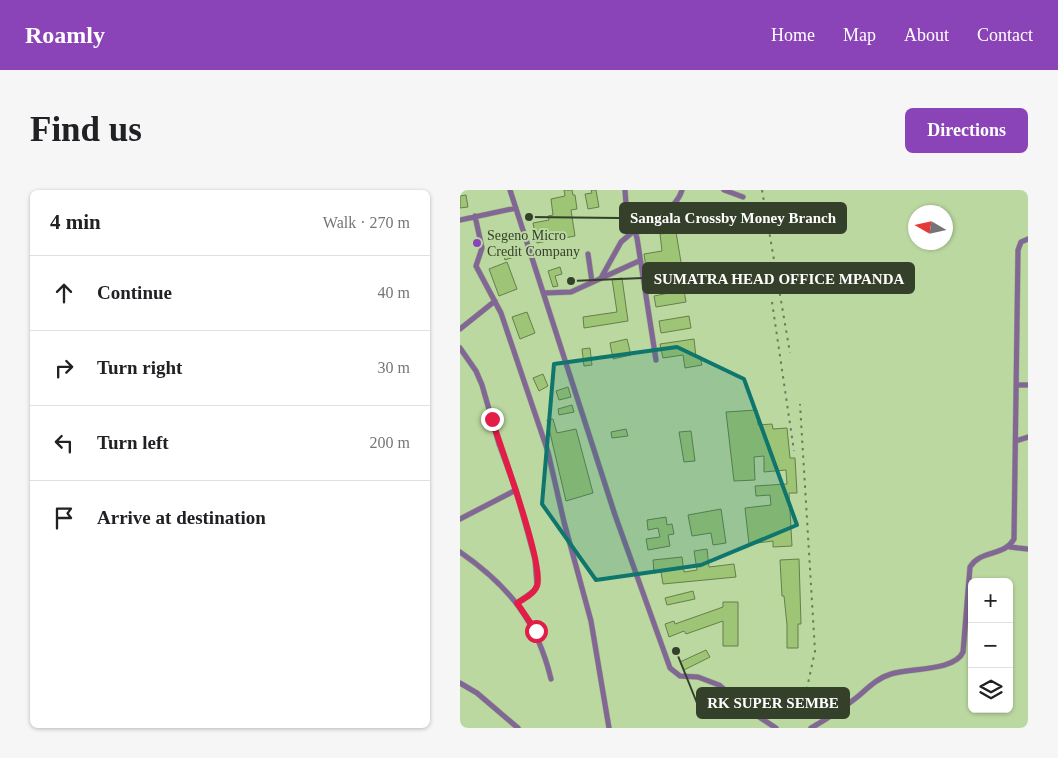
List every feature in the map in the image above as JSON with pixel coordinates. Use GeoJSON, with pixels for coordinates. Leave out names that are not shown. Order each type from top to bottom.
{"type":"FeatureCollection","features":[{"type":"Feature","properties":{"kind":"street"},"geometry":{"type":"LineString","coordinates":[[510,190],[615,515],[670,668],[680,676],[698,677],[718,685],[750,711],[776,728]]}},
{"type":"Feature","properties":{"kind":"street"},"geometry":{"type":"LineString","coordinates":[[625,190],[626,204],[635,231],[656,360]]}},
{"type":"Feature","properties":{"kind":"street"},"geometry":{"type":"LineString","coordinates":[[601,278],[621,242],[635,231],[648,227],[676,202],[682,190]]}},
{"type":"Feature","properties":{"kind":"street"},"geometry":{"type":"LineString","coordinates":[[724,190],[743,197]]}},
{"type":"Feature","properties":{"kind":"street"},"geometry":{"type":"LineString","coordinates":[[460,220],[516,208]]}},
{"type":"Feature","properties":{"kind":"street"},"geometry":{"type":"LineString","coordinates":[[475,216],[482,248],[476,266],[495,302],[534,405],[548,452],[566,529],[591,621],[608,728]]}},
{"type":"Feature","properties":{"kind":"street"},"geometry":{"type":"LineString","coordinates":[[1010,547],[1015,530],[1018,250],[1021,242],[1028,238]]}},
{"type":"Feature","properties":{"kind":"street"},"geometry":{"type":"LineString","coordinates":[[588,254],[592,282]]}},
{"type":"Feature","properties":{"kind":"street"},"geometry":{"type":"LineString","coordinates":[[544,294],[571,292],[639,261]]}},
{"type":"Feature","properties":{"kind":"street"},"geometry":{"type":"LineString","coordinates":[[460,329],[495,302]]}},
{"type":"Feature","properties":{"kind":"street"},"geometry":{"type":"LineString","coordinates":[[460,348],[476,370],[482,385],[499,444],[516,490],[538,579],[534,591],[517,603]]}},
{"type":"Feature","properties":{"kind":"street"},"geometry":{"type":"LineString","coordinates":[[1018,385],[1028,385]]}},
{"type":"Feature","properties":{"kind":"street"},"geometry":{"type":"LineString","coordinates":[[1016,441],[1028,437]]}},
{"type":"Feature","properties":{"kind":"street"},"geometry":{"type":"LineString","coordinates":[[460,519],[516,490]]}},
{"type":"Feature","properties":{"kind":"street"},"geometry":{"type":"LineString","coordinates":[[811,728],[889,674],[947,665],[957,660],[963,652],[970,567],[983,556],[1010,547],[1028,549]]}},
{"type":"Feature","properties":{"kind":"street"},"geometry":{"type":"LineString","coordinates":[[460,552],[504,588],[517,603],[536,631],[551,679]]}},
{"type":"Feature","properties":{"kind":"street"},"geometry":{"type":"LineString","coordinates":[[460,683],[477,693],[518,728]]}},
{"type":"Feature","properties":{"kind":"highlighted area"},"geometry":{"type":"Polygon","coordinates":[[[677,347],[744,379],[797,525],[701,565],[596,580],[542,504],[554,364],[677,347]]]}},
{"type":"Feature","properties":{"kind":"building"},"geometry":{"type":"Polygon","coordinates":[[[564,190],[572,190],[573,195],[575,195],[577,209],[571,210],[575,236],[537,243],[533,223],[549,220],[548,216],[553,215],[551,199],[565,196],[564,190]]]}},
{"type":"Feature","properties":{"kind":"building"},"geometry":{"type":"Polygon","coordinates":[[[591,190],[596,190],[599,207],[588,209],[585,194],[592,193],[591,190]]]}},
{"type":"Feature","properties":{"kind":"building"},"geometry":{"type":"Polygon","coordinates":[[[466,195],[468,207],[460,208],[460,196],[466,195]]]}},
{"type":"Feature","properties":{"kind":"building"},"geometry":{"type":"Polygon","coordinates":[[[750,209],[754,230],[742,233],[738,211],[750,209]]]}},
{"type":"Feature","properties":{"kind":"building"},"geometry":{"type":"Polygon","coordinates":[[[676,232],[682,268],[649,273],[649,268],[646,268],[644,254],[662,251],[660,234],[676,232]]]}},
{"type":"Feature","properties":{"kind":"building"},"geometry":{"type":"Polygon","coordinates":[[[517,246],[520,255],[505,260],[502,251],[517,246]]]}},
{"type":"Feature","properties":{"kind":"building"},"geometry":{"type":"Polygon","coordinates":[[[507,262],[517,289],[499,296],[489,269],[507,262]]]}},
{"type":"Feature","properties":{"kind":"building"},"geometry":{"type":"Polygon","coordinates":[[[560,267],[562,274],[555,276],[558,286],[553,287],[548,271],[560,267]]]}},
{"type":"Feature","properties":{"kind":"building"},"geometry":{"type":"Polygon","coordinates":[[[622,278],[628,321],[584,328],[583,317],[617,312],[612,279],[622,278]]]}},
{"type":"Feature","properties":{"kind":"building"},"geometry":{"type":"Polygon","coordinates":[[[684,290],[686,302],[656,307],[654,296],[684,290]]]}},
{"type":"Feature","properties":{"kind":"building"},"geometry":{"type":"Polygon","coordinates":[[[527,312],[535,333],[520,339],[512,317],[527,312]]]}},
{"type":"Feature","properties":{"kind":"building"},"geometry":{"type":"Polygon","coordinates":[[[689,316],[691,328],[661,333],[659,321],[689,316]]]}},
{"type":"Feature","properties":{"kind":"building"},"geometry":{"type":"Polygon","coordinates":[[[627,339],[631,355],[613,359],[610,343],[627,339]]]}},
{"type":"Feature","properties":{"kind":"building"},"geometry":{"type":"Polygon","coordinates":[[[694,339],[696,357],[700,356],[702,365],[685,368],[683,355],[663,358],[660,344],[694,339]]]}},
{"type":"Feature","properties":{"kind":"building"},"geometry":{"type":"Polygon","coordinates":[[[590,348],[592,365],[584,366],[582,349],[590,348]]]}},
{"type":"Feature","properties":{"kind":"building"},"geometry":{"type":"Polygon","coordinates":[[[543,374],[548,386],[539,391],[533,378],[543,374]]]}},
{"type":"Feature","properties":{"kind":"building"},"geometry":{"type":"Polygon","coordinates":[[[568,387],[571,397],[559,400],[556,391],[568,387]]]}},
{"type":"Feature","properties":{"kind":"building"},"geometry":{"type":"Polygon","coordinates":[[[572,405],[574,412],[559,415],[558,409],[572,405]]]}},
{"type":"Feature","properties":{"kind":"building"},"geometry":{"type":"Polygon","coordinates":[[[757,410],[758,425],[772,424],[773,429],[787,428],[790,458],[795,458],[797,493],[789,493],[792,546],[773,547],[773,541],[749,544],[745,508],[771,505],[770,495],[756,496],[755,486],[787,484],[786,470],[764,472],[764,456],[754,457],[755,480],[734,481],[726,412],[757,410]]]}},
{"type":"Feature","properties":{"kind":"building"},"geometry":{"type":"Polygon","coordinates":[[[553,419],[557,433],[576,429],[593,493],[566,501],[547,420],[553,419]]]}},
{"type":"Feature","properties":{"kind":"building"},"geometry":{"type":"Polygon","coordinates":[[[626,429],[628,436],[612,438],[611,432],[626,429]]]}},
{"type":"Feature","properties":{"kind":"building"},"geometry":{"type":"Polygon","coordinates":[[[691,431],[695,461],[684,462],[679,432],[691,431]]]}},
{"type":"Feature","properties":{"kind":"building"},"geometry":{"type":"Polygon","coordinates":[[[721,509],[726,543],[713,545],[711,533],[692,536],[688,515],[721,509]]]}},
{"type":"Feature","properties":{"kind":"building"},"geometry":{"type":"Polygon","coordinates":[[[666,517],[667,525],[672,524],[674,534],[668,535],[670,546],[648,550],[646,539],[660,537],[658,528],[648,530],[647,520],[666,517]]]}},
{"type":"Feature","properties":{"kind":"building"},"geometry":{"type":"Polygon","coordinates":[[[707,549],[709,567],[734,564],[736,577],[663,584],[661,572],[654,573],[653,560],[682,557],[684,572],[697,570],[694,551],[707,549]]]}},
{"type":"Feature","properties":{"kind":"building"},"geometry":{"type":"Polygon","coordinates":[[[799,559],[801,624],[798,624],[798,648],[787,648],[787,625],[784,596],[782,596],[780,560],[799,559]]]}},
{"type":"Feature","properties":{"kind":"building"},"geometry":{"type":"Polygon","coordinates":[[[693,591],[695,599],[667,605],[665,598],[693,591]]]}},
{"type":"Feature","properties":{"kind":"building"},"geometry":{"type":"Polygon","coordinates":[[[723,602],[738,602],[738,646],[723,646],[723,621],[686,634],[684,631],[669,637],[665,624],[674,621],[675,624],[723,607],[723,602]]]}},
{"type":"Feature","properties":{"kind":"building"},"geometry":{"type":"Polygon","coordinates":[[[706,650],[710,657],[684,670],[680,662],[706,650]]]}},
{"type":"Feature","properties":{"kind":"railway"},"geometry":{"type":"LineString","coordinates":[[762,190],[790,353]]}},
{"type":"Feature","properties":{"kind":"railway"},"geometry":{"type":"LineString","coordinates":[[772,302],[794,451]]}},
{"type":"Feature","properties":{"kind":"railway"},"geometry":{"type":"LineString","coordinates":[[796,709],[807,688],[815,651],[800,404]]}},
{"type":"Feature","properties":{"kind":"place","name":"Sangala Crossby Money Branch"},"geometry":{"type":"Point","coordinates":[529,217]}},
{"type":"Feature","properties":{"kind":"place","name":"Segeno Micro Credit Company"},"geometry":{"type":"Point","coordinates":[477,243]}},
{"type":"Feature","properties":{"kind":"place","name":"SUMATRA HEAD OFFICE MPANDA"},"geometry":{"type":"Point","coordinates":[571,281]}},
{"type":"Feature","properties":{"kind":"place","name":"RK SUPER SEMBE"},"geometry":{"type":"Point","coordinates":[676,651]}},
{"type":"Feature","properties":{"kind":"route"},"geometry":{"type":"LineString","coordinates":[[492,419],[516,490],[535,559],[537,585],[534,591],[517,603],[536,631]]}}]}
